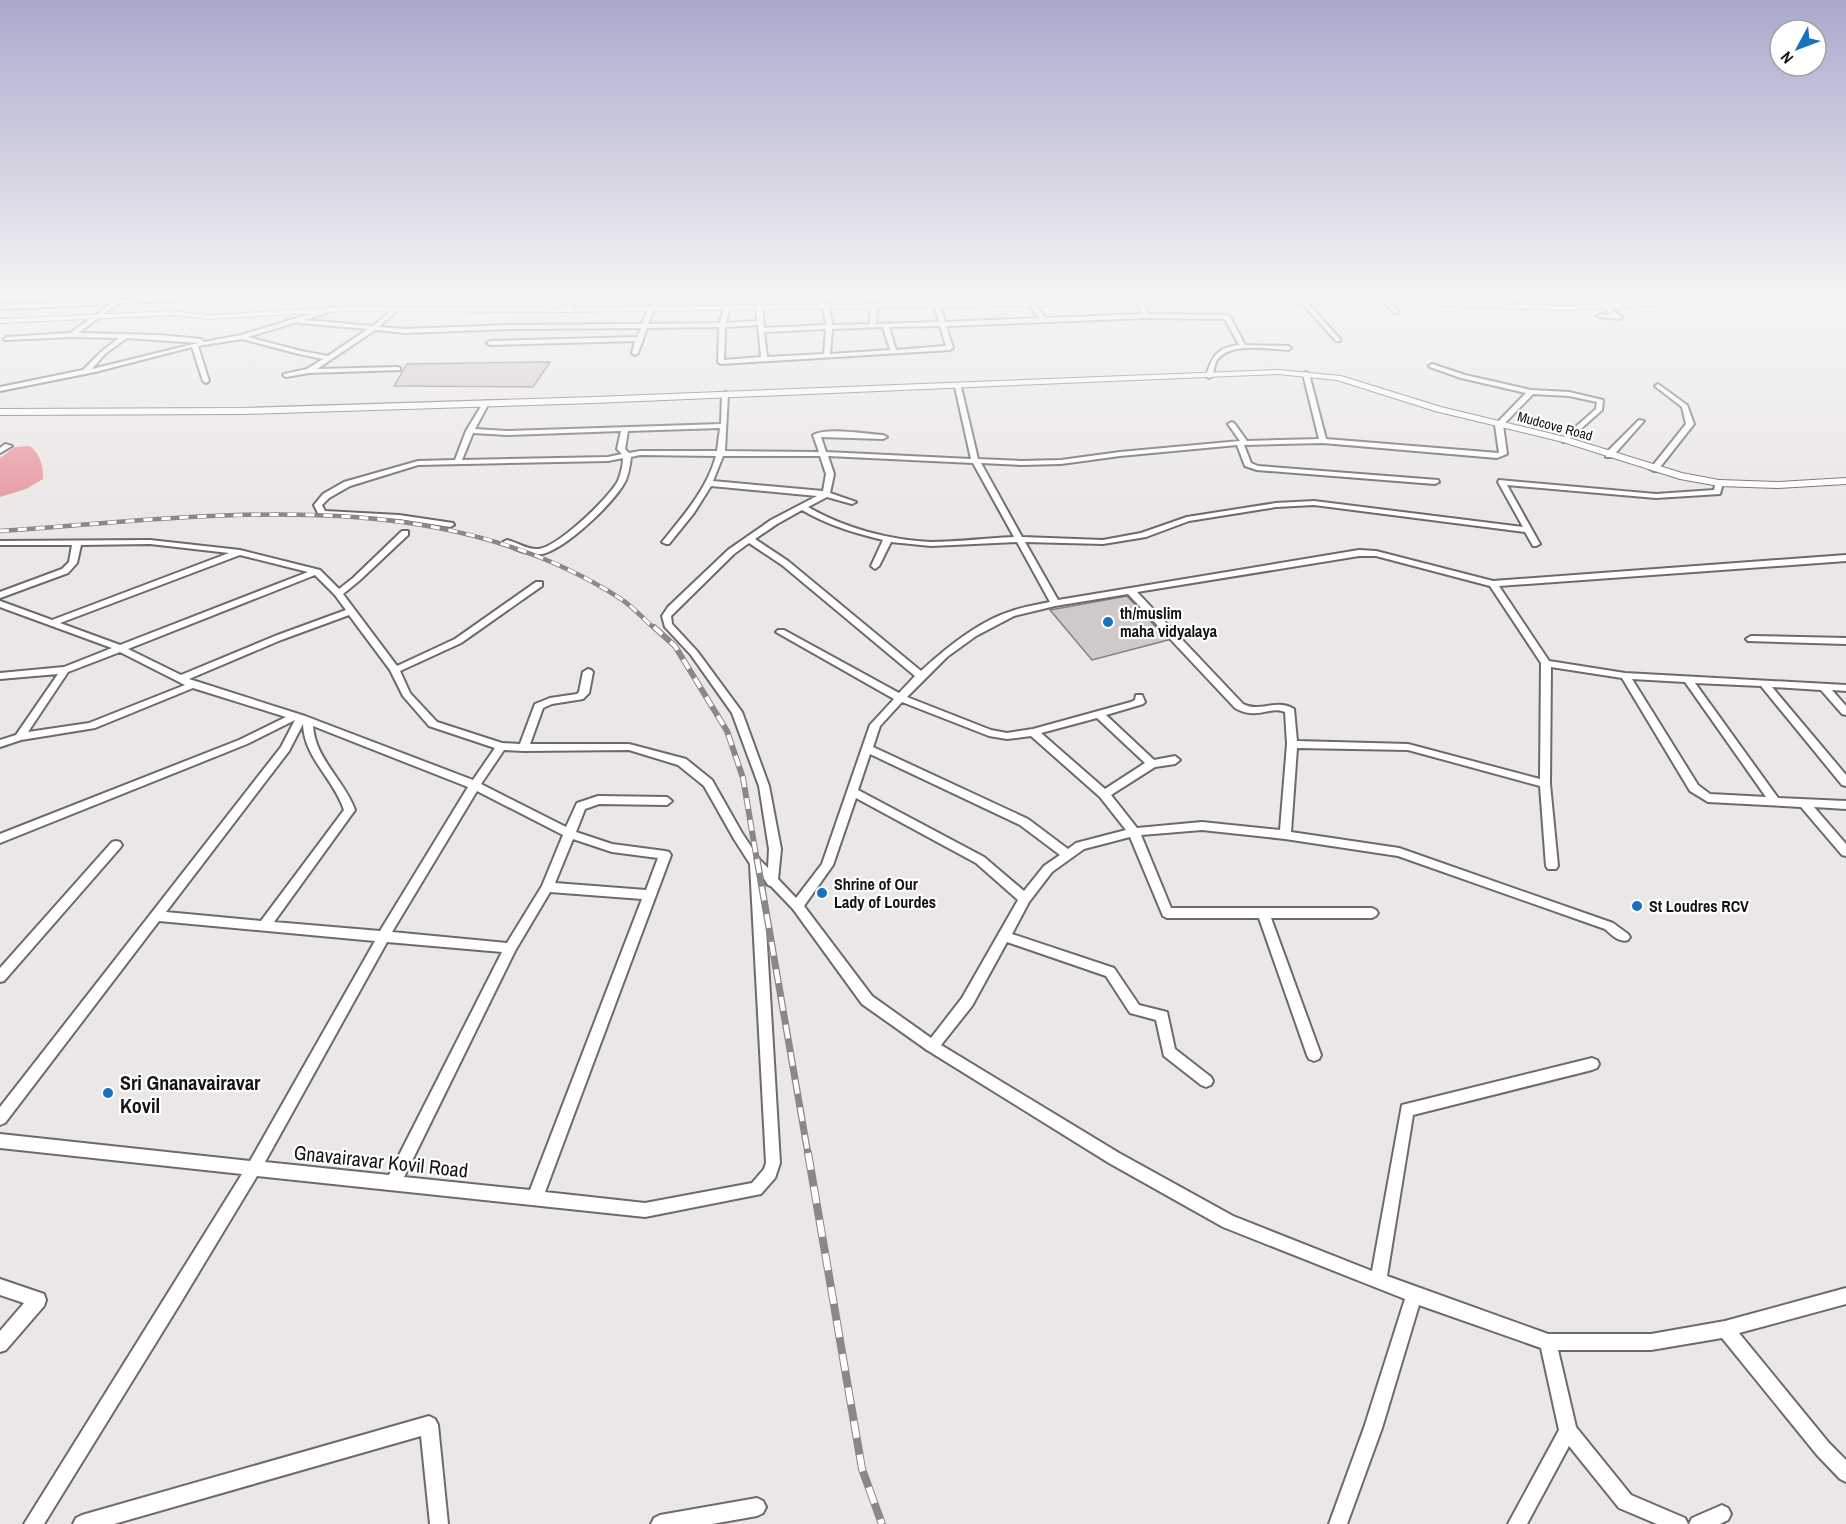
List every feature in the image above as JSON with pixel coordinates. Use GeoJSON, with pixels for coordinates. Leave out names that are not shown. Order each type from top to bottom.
{"type":"FeatureCollection","features":[{"type":"Feature","properties":{"kind":"street"},"geometry":{"type":"LineString","coordinates":[[0,389],[96,370]]}},
{"type":"Feature","properties":{"kind":"street"},"geometry":{"type":"LineString","coordinates":[[202,370],[206,381]]}},
{"type":"Feature","properties":{"kind":"street"},"geometry":{"type":"LineString","coordinates":[[286,375],[309,371],[348,370]]}},
{"type":"Feature","properties":{"kind":"street"},"geometry":{"type":"LineString","coordinates":[[1209,375],[1211,370]]}},
{"type":"Feature","properties":{"kind":"street"},"geometry":{"type":"LineString","coordinates":[[1445,370],[1484,382],[1531,392],[1569,394],[1601,401],[1599,410],[1566,440]]}},
{"type":"Feature","properties":{"kind":"street","name":"Mudcove Road"},"geometry":{"type":"LineString","coordinates":[[0,412],[242,411],[958,387],[1278,372],[1338,378],[1499,425],[1566,440],[1654,469],[1719,483],[1776,485],[1846,481]]}},
{"type":"Feature","properties":{"kind":"street"},"geometry":{"type":"LineString","coordinates":[[1306,374],[1323,441]]}},
{"type":"Feature","properties":{"kind":"street"},"geometry":{"type":"LineString","coordinates":[[1654,469],[1690,424],[1685,406],[1658,386]]}},
{"type":"Feature","properties":{"kind":"street"},"geometry":{"type":"LineString","coordinates":[[958,387],[975,460],[1054,603]]}},
{"type":"Feature","properties":{"kind":"street"},"geometry":{"type":"LineString","coordinates":[[450,525],[399,517],[322,513],[318,506],[338,489],[362,478],[418,463],[608,459],[640,453],[822,454],[1021,463],[1061,462],[1242,443],[1323,441],[1497,456],[1503,454],[1504,451],[1499,425],[1531,392]]}},
{"type":"Feature","properties":{"kind":"street"},"geometry":{"type":"LineString","coordinates":[[666,542],[686,521],[708,483],[721,452],[725,394]]}},
{"type":"Feature","properties":{"kind":"street"},"geometry":{"type":"LineString","coordinates":[[458,461],[470,431],[486,403]]}},
{"type":"Feature","properties":{"kind":"street"},"geometry":{"type":"LineString","coordinates":[[1609,455],[1641,421]]}},
{"type":"Feature","properties":{"kind":"street"},"geometry":{"type":"LineString","coordinates":[[1232,424],[1242,443],[1248,464],[1257,468],[1435,482]]}},
{"type":"Feature","properties":{"kind":"street"},"geometry":{"type":"LineString","coordinates":[[470,431],[507,433],[723,426]]}},
{"type":"Feature","properties":{"kind":"street"},"geometry":{"type":"LineString","coordinates":[[507,542],[539,552],[568,536],[597,512],[613,493],[626,468],[627,455],[621,449],[625,429]]}},
{"type":"Feature","properties":{"kind":"street"},"geometry":{"type":"LineString","coordinates":[[826,494],[830,474],[817,435],[883,437]]}},
{"type":"Feature","properties":{"kind":"street"},"geometry":{"type":"LineString","coordinates":[[0,451],[8,446]]}},
{"type":"Feature","properties":{"kind":"street"},"geometry":{"type":"LineString","coordinates":[[1536,544],[1502,482],[1656,496],[1717,492],[1719,483]]}},
{"type":"Feature","properties":{"kind":"street"},"geometry":{"type":"LineString","coordinates":[[708,483],[826,494],[852,502]]}},
{"type":"Feature","properties":{"kind":"street"},"geometry":{"type":"LineString","coordinates":[[772,882],[775,849],[764,786],[737,712],[694,653],[668,625],[666,616],[706,574],[731,552],[774,522],[826,494]]}},
{"type":"Feature","properties":{"kind":"street"},"geometry":{"type":"LineString","coordinates":[[802,507],[816,515],[888,539],[932,544],[1018,539],[1102,542],[1143,535],[1187,519],[1276,505],[1314,504],[1529,530]]}},
{"type":"Feature","properties":{"kind":"street"},"geometry":{"type":"LineString","coordinates":[[338,593],[366,572],[374,560],[405,533]]}},
{"type":"Feature","properties":{"kind":"street"},"geometry":{"type":"LineString","coordinates":[[874,567],[888,539]]}},
{"type":"Feature","properties":{"kind":"street"},"geometry":{"type":"LineString","coordinates":[[750,540],[785,563],[921,676]]}},
{"type":"Feature","properties":{"kind":"street"},"geometry":{"type":"LineString","coordinates":[[0,595],[65,571],[73,563],[77,542]]}},
{"type":"Feature","properties":{"kind":"street"},"geometry":{"type":"LineString","coordinates":[[0,543],[150,542],[240,552],[317,572],[338,593],[395,670],[406,694],[433,724],[501,746],[524,748],[629,747],[682,762],[708,783],[756,863],[797,906],[867,1000],[932,1046],[1114,1158],[1228,1222],[1414,1295],[1548,1342],[1651,1342],[1725,1329],[1846,1296]]}},
{"type":"Feature","properties":{"kind":"street"},"geometry":{"type":"LineString","coordinates":[[52,623],[240,552]]}},
{"type":"Feature","properties":{"kind":"street"},"geometry":{"type":"LineString","coordinates":[[797,906],[827,865],[875,725],[944,655],[994,621],[1011,614],[1054,603],[1359,553],[1376,554],[1493,584],[1846,558]]}},
{"type":"Feature","properties":{"kind":"street"},"geometry":{"type":"LineString","coordinates":[[0,675],[64,670],[317,572]]}},
{"type":"Feature","properties":{"kind":"street"},"geometry":{"type":"LineString","coordinates":[[1493,584],[1545,663],[1545,784],[1552,866]]}},
{"type":"Feature","properties":{"kind":"street"},"geometry":{"type":"LineString","coordinates":[[395,670],[458,641],[539,585]]}},
{"type":"Feature","properties":{"kind":"street"},"geometry":{"type":"LineString","coordinates":[[1130,590],[1239,705],[1252,713],[1280,707],[1290,711],[1292,744],[1284,835]]}},
{"type":"Feature","properties":{"kind":"street"},"geometry":{"type":"LineString","coordinates":[[0,604],[119,648],[193,686],[302,718],[474,785],[570,834],[612,848],[665,855],[535,1198]]}},
{"type":"Feature","properties":{"kind":"street"},"geometry":{"type":"LineString","coordinates":[[181,679],[278,638],[351,612]]}},
{"type":"Feature","properties":{"kind":"street"},"geometry":{"type":"LineString","coordinates":[[782,632],[900,698],[989,733],[1007,736],[1033,732],[1135,704],[1140,702],[1139,697]]}},
{"type":"Feature","properties":{"kind":"street"},"geometry":{"type":"LineString","coordinates":[[1751,639],[1844,642]]}},
{"type":"Feature","properties":{"kind":"street"},"geometry":{"type":"LineString","coordinates":[[1545,663],[1625,676],[1846,688]]}},
{"type":"Feature","properties":{"kind":"street"},"geometry":{"type":"LineString","coordinates":[[20,736],[64,670]]}},
{"type":"Feature","properties":{"kind":"street"},"geometry":{"type":"LineString","coordinates":[[524,748],[538,706],[550,701],[580,697],[584,693],[588,672]]}},
{"type":"Feature","properties":{"kind":"street"},"geometry":{"type":"LineString","coordinates":[[1625,676],[1694,788],[1708,798],[1846,805]]}},
{"type":"Feature","properties":{"kind":"street"},"geometry":{"type":"LineString","coordinates":[[1688,680],[1774,801]]}},
{"type":"Feature","properties":{"kind":"street"},"geometry":{"type":"LineString","coordinates":[[1764,684],[1846,782]]}},
{"type":"Feature","properties":{"kind":"street"},"geometry":{"type":"LineString","coordinates":[[0,744],[20,736],[91,726],[193,686]]}},
{"type":"Feature","properties":{"kind":"street"},"geometry":{"type":"LineString","coordinates":[[1824,687],[1846,712]]}},
{"type":"Feature","properties":{"kind":"street"},"geometry":{"type":"LineString","coordinates":[[1098,713],[1152,764]]}},
{"type":"Feature","properties":{"kind":"street"},"geometry":{"type":"LineString","coordinates":[[0,839],[302,718]]}},
{"type":"Feature","properties":{"kind":"street"},"geometry":{"type":"LineString","coordinates":[[0,1118],[285,749],[302,718]]}},
{"type":"Feature","properties":{"kind":"street"},"geometry":{"type":"LineString","coordinates":[[264,926],[350,810],[347,798],[324,767],[309,739],[302,718]]}},
{"type":"Feature","properties":{"kind":"street"},"geometry":{"type":"LineString","coordinates":[[1033,732],[1104,794],[1134,832],[1167,913],[1372,914]]}},
{"type":"Feature","properties":{"kind":"street"},"geometry":{"type":"LineString","coordinates":[[1292,744],[1408,747],[1545,784]]}},
{"type":"Feature","properties":{"kind":"street"},"geometry":{"type":"LineString","coordinates":[[33,1524],[253,1168],[384,937],[474,785],[501,746]]}},
{"type":"Feature","properties":{"kind":"street"},"geometry":{"type":"LineString","coordinates":[[866,748],[1024,822],[1068,855]]}},
{"type":"Feature","properties":{"kind":"street"},"geometry":{"type":"LineString","coordinates":[[1104,794],[1152,764],[1175,760]]}},
{"type":"Feature","properties":{"kind":"street"},"geometry":{"type":"LineString","coordinates":[[852,791],[980,860],[1025,899]]}},
{"type":"Feature","properties":{"kind":"street"},"geometry":{"type":"LineString","coordinates":[[393,1183],[510,948],[547,887],[581,806],[598,800],[667,801]]}},
{"type":"Feature","properties":{"kind":"street"},"geometry":{"type":"LineString","coordinates":[[1804,803],[1846,852]]}},
{"type":"Feature","properties":{"kind":"street"},"geometry":{"type":"LineString","coordinates":[[932,1046],[967,1002],[1025,899],[1048,869],[1080,846],[1134,832],[1202,826],[1284,835],[1399,852],[1555,906],[1609,927],[1624,937]]}},
{"type":"Feature","properties":{"kind":"street"},"geometry":{"type":"LineString","coordinates":[[0,977],[116,845]]}},
{"type":"Feature","properties":{"kind":"street","name":"Gnavairavar Kovil Road"},"geometry":{"type":"LineString","coordinates":[[0,1141],[645,1210],[756,1189],[770,1173],[773,1163],[756,863]]}},
{"type":"Feature","properties":{"kind":"street"},"geometry":{"type":"LineString","coordinates":[[547,887],[650,895]]}},
{"type":"Feature","properties":{"kind":"street"},"geometry":{"type":"LineString","coordinates":[[1263,913],[1314,1054]]}},
{"type":"Feature","properties":{"kind":"street"},"geometry":{"type":"LineString","coordinates":[[156,916],[510,948]]}},
{"type":"Feature","properties":{"kind":"street"},"geometry":{"type":"LineString","coordinates":[[1004,936],[1110,972],[1135,1010],[1162,1016],[1169,1053],[1206,1081]]}},
{"type":"Feature","properties":{"kind":"street"},"geometry":{"type":"LineString","coordinates":[[1378,1280],[1407,1110],[1592,1065]]}},
{"type":"Feature","properties":{"kind":"street"},"geometry":{"type":"LineString","coordinates":[[0,1287],[38,1300],[0,1344]]}},
{"type":"Feature","properties":{"kind":"street"},"geometry":{"type":"LineString","coordinates":[[1338,1524],[1373,1428],[1414,1295]]}},
{"type":"Feature","properties":{"kind":"street"},"geometry":{"type":"LineString","coordinates":[[1725,1329],[1822,1449],[1846,1473]]}},
{"type":"Feature","properties":{"kind":"street"},"geometry":{"type":"LineString","coordinates":[[1548,1342],[1568,1431],[1624,1502],[1679,1524]]}},
{"type":"Feature","properties":{"kind":"street"},"geometry":{"type":"LineString","coordinates":[[82,1524],[429,1425],[439,1524]]}},
{"type":"Feature","properties":{"kind":"street"},"geometry":{"type":"LineString","coordinates":[[1517,1524],[1568,1431]]}},
{"type":"Feature","properties":{"kind":"street"},"geometry":{"type":"LineString","coordinates":[[660,1524],[757,1507]]}},
{"type":"Feature","properties":{"kind":"street"},"geometry":{"type":"LineString","coordinates":[[1698,1524],[1722,1514]]}},
{"type":"Feature","properties":{"kind":"shaded area"},"geometry":{"type":"Polygon","coordinates":[[[30,446],[41,461],[43,479],[26,489],[0,497],[0,458],[15,447],[30,446]]]}},
{"type":"Feature","properties":{"kind":"building"},"geometry":{"type":"Polygon","coordinates":[[[403,370],[544,370],[533,387],[394,386],[403,370]]]}},
{"type":"Feature","properties":{"kind":"building","name":"th/muslim maha vidyalaya"},"geometry":{"type":"Polygon","coordinates":[[[1127,596],[1168,640],[1092,660],[1050,610],[1127,596]]]}},
{"type":"Feature","properties":{"kind":"railway"},"geometry":{"type":"LineString","coordinates":[[0,531],[238,515],[319,515],[398,521],[475,536],[550,561],[621,599],[655,629]]}},
{"type":"Feature","properties":{"kind":"railway"},"geometry":{"type":"LineString","coordinates":[[654,627],[675,646],[727,731],[743,778],[757,861]]}},
{"type":"Feature","properties":{"kind":"railway"},"geometry":{"type":"LineString","coordinates":[[757,859],[808,1154]]}},
{"type":"Feature","properties":{"kind":"railway"},"geometry":{"type":"LineString","coordinates":[[808,1153],[862,1469],[882,1524]]}},
{"type":"Feature","properties":{"kind":"place","name":"th/muslim maha vidyalaya"},"geometry":{"type":"Point","coordinates":[1108,622]}},
{"type":"Feature","properties":{"kind":"place","name":"Shrine of Our Lady of Lourdes"},"geometry":{"type":"Point","coordinates":[822,893]}},
{"type":"Feature","properties":{"kind":"place","name":"St Loudres RCV"},"geometry":{"type":"Point","coordinates":[1637,906]}},
{"type":"Feature","properties":{"kind":"place","name":"Sri Gnanavairavar Kovil"},"geometry":{"type":"Point","coordinates":[108,1093]}}]}
